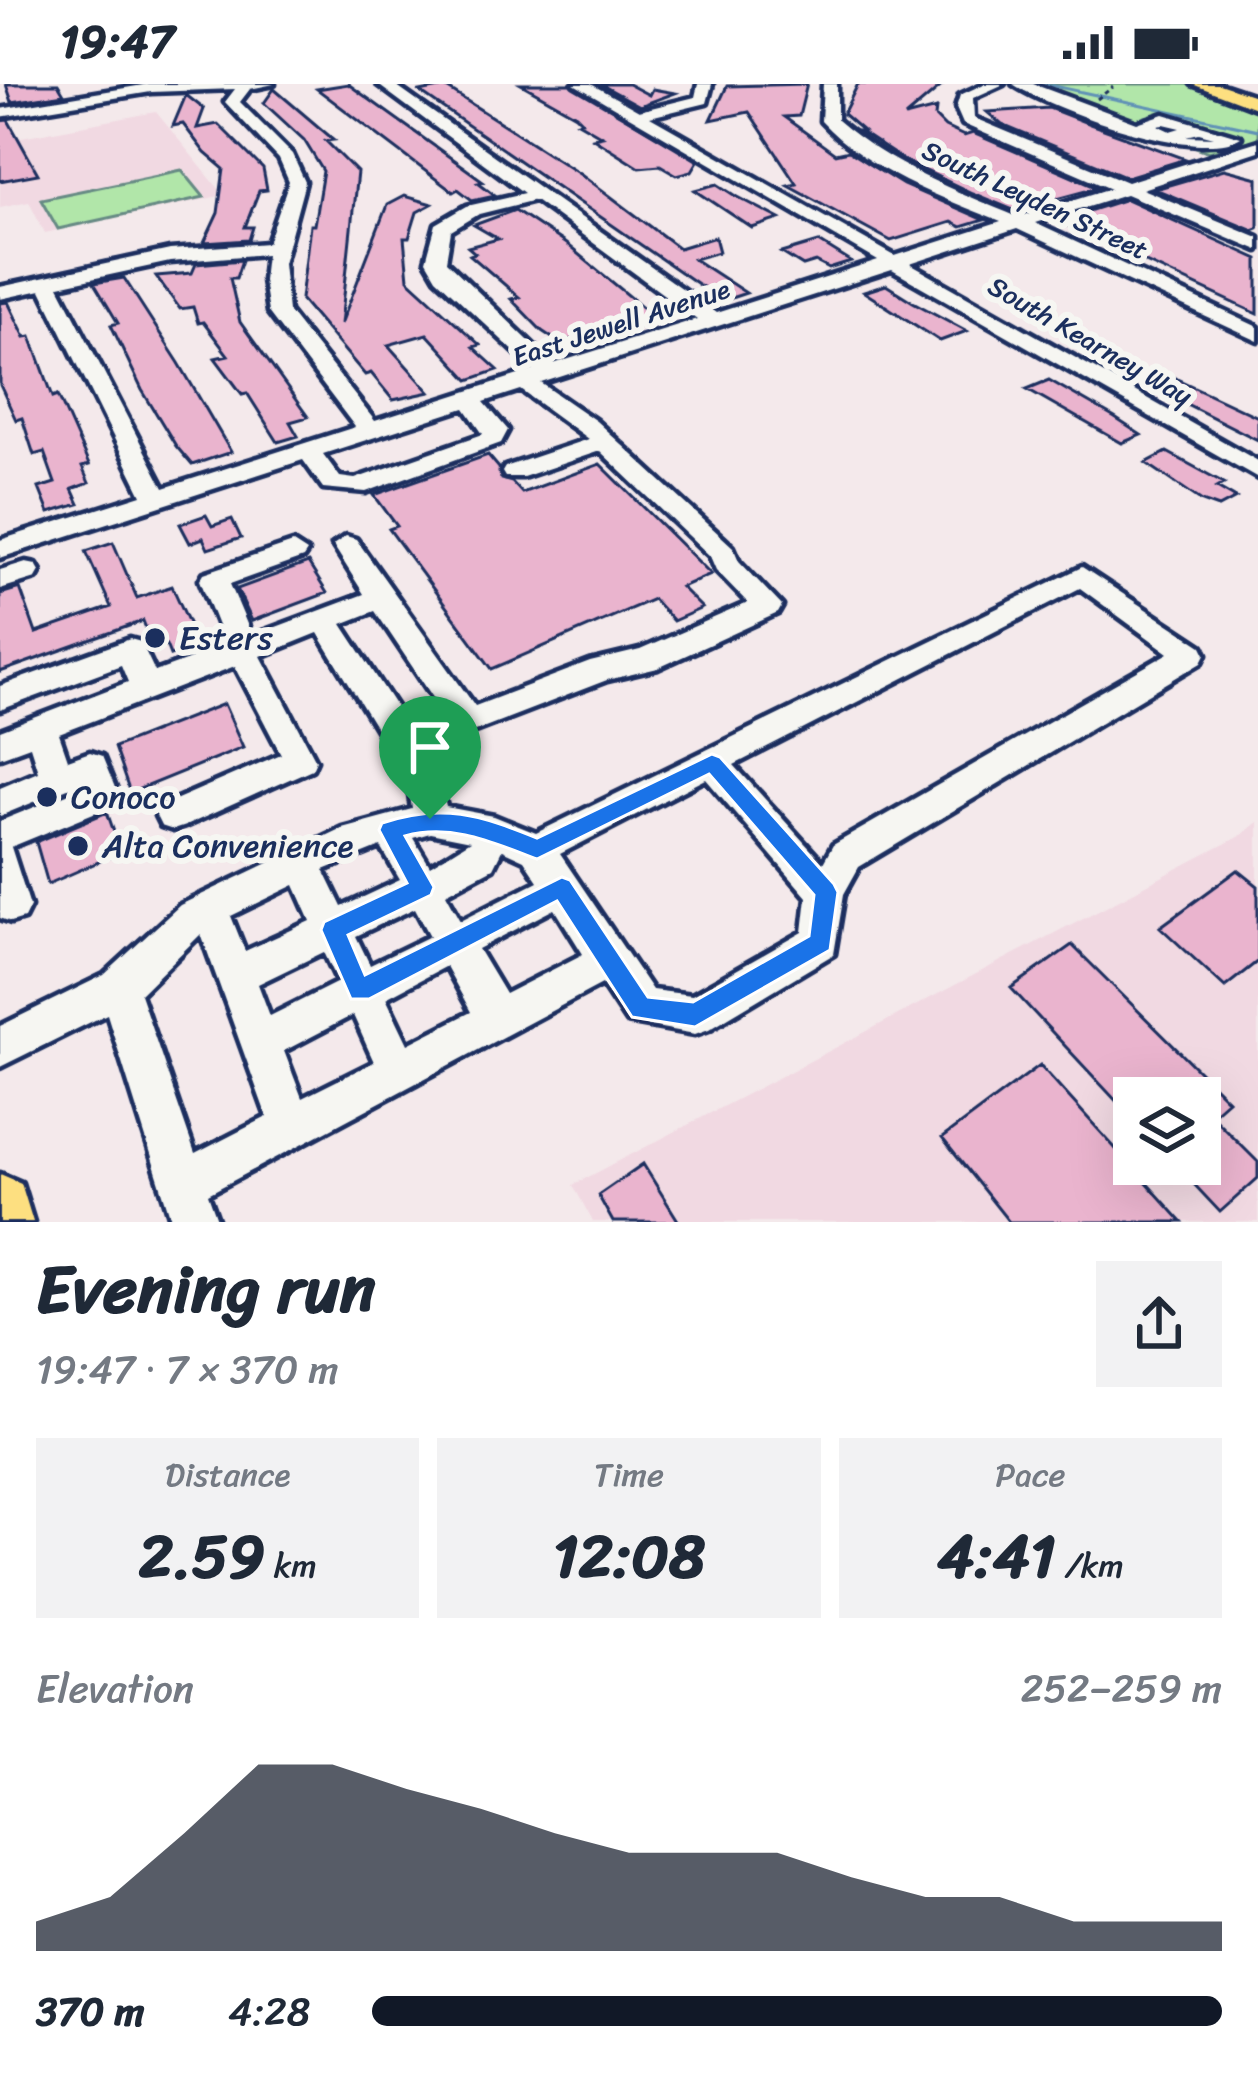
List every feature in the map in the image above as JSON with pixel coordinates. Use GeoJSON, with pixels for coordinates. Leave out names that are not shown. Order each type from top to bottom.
{"type":"FeatureCollection","features":[{"type":"Feature","properties":{"kind":"main road"},"geometry":{"type":"LineString","coordinates":[[1201,84],[1258,99]]}},
{"type":"Feature","properties":{"kind":"main road"},"geometry":{"type":"LineString","coordinates":[[1226,84],[1258,99]]}},
{"type":"Feature","properties":{"kind":"main road"},"geometry":{"type":"LineString","coordinates":[[0,1204],[3,1222]]}},
{"type":"Feature","properties":{"kind":"street"},"geometry":{"type":"LineString","coordinates":[[0,113],[134,90],[267,84]]}},
{"type":"Feature","properties":{"kind":"street"},"geometry":{"type":"LineString","coordinates":[[384,84],[714,321]]}},
{"type":"Feature","properties":{"kind":"street","name":"South Kearney Way"},"geometry":{"type":"LineString","coordinates":[[581,84],[1258,471]]}},
{"type":"Feature","properties":{"kind":"street"},"geometry":{"type":"LineString","coordinates":[[638,116],[702,100],[704,84]]}},
{"type":"Feature","properties":{"kind":"street","name":"South Leyden Street"},"geometry":{"type":"LineString","coordinates":[[830,84],[829,122],[841,134],[1017,224],[1258,335]]}},
{"type":"Feature","properties":{"kind":"street"},"geometry":{"type":"LineString","coordinates":[[997,84],[967,95],[963,108],[968,121],[1258,244]]}},
{"type":"Feature","properties":{"kind":"street"},"geometry":{"type":"LineString","coordinates":[[1020,84],[1258,165]]}},
{"type":"Feature","properties":{"kind":"street"},"geometry":{"type":"LineString","coordinates":[[245,86],[232,102],[295,170],[297,182],[276,248],[272,297],[278,312],[370,431]]}},
{"type":"Feature","properties":{"kind":"street"},"geometry":{"type":"LineString","coordinates":[[1164,119],[1199,128],[1233,136],[1201,146],[1143,124],[1164,119]]}},
{"type":"Feature","properties":{"kind":"street"},"geometry":{"type":"LineString","coordinates":[[1167,136],[1199,128]]}},
{"type":"Feature","properties":{"kind":"street","name":"East Jewell Avenue"},"geometry":{"type":"LineString","coordinates":[[0,549],[1258,146]]}},
{"type":"Feature","properties":{"kind":"street"},"geometry":{"type":"LineString","coordinates":[[536,195],[456,218],[442,228],[436,261],[443,274],[550,374]]}},
{"type":"Feature","properties":{"kind":"street"},"geometry":{"type":"LineString","coordinates":[[0,293],[170,256],[276,248]]}},
{"type":"Feature","properties":{"kind":"street"},"geometry":{"type":"LineString","coordinates":[[47,282],[157,499]]}},
{"type":"Feature","properties":{"kind":"street"},"geometry":{"type":"LineString","coordinates":[[346,545],[459,712],[472,720],[601,670],[647,660],[768,607],[726,564],[723,553],[604,441],[524,382]]}},
{"type":"Feature","properties":{"kind":"street"},"geometry":{"type":"LineString","coordinates":[[308,451],[332,483],[357,487],[493,439],[496,430],[491,421],[470,399]]}},
{"type":"Feature","properties":{"kind":"street"},"geometry":{"type":"LineString","coordinates":[[514,472],[604,441]]}},
{"type":"Feature","properties":{"kind":"street"},"geometry":{"type":"LineString","coordinates":[[173,816],[300,760],[243,651],[214,580],[293,552]]}},
{"type":"Feature","properties":{"kind":"street"},"geometry":{"type":"LineString","coordinates":[[0,1047],[118,988],[193,917],[354,839],[430,819],[494,831],[537,849],[641,1008],[695,1015],[821,942],[826,892],[847,856],[1191,654],[1082,576],[537,849]]}},
{"type":"Feature","properties":{"kind":"street"},"geometry":{"type":"LineString","coordinates":[[0,745],[381,598]]}},
{"type":"Feature","properties":{"kind":"street"},"geometry":{"type":"LineString","coordinates":[[330,618],[424,779],[430,819]]}},
{"type":"Feature","properties":{"kind":"street"},"geometry":{"type":"LineString","coordinates":[[0,698],[130,650],[146,688]]}},
{"type":"Feature","properties":{"kind":"street"},"geometry":{"type":"LineString","coordinates":[[41,729],[57,778]]}},
{"type":"Feature","properties":{"kind":"street"},"geometry":{"type":"LineString","coordinates":[[712,763],[826,892]]}},
{"type":"Feature","properties":{"kind":"street"},"geometry":{"type":"LineString","coordinates":[[0,802],[90,765],[100,795],[0,835]]}},
{"type":"Feature","properties":{"kind":"street"},"geometry":{"type":"LineString","coordinates":[[390,830],[496,1019]]}},
{"type":"Feature","properties":{"kind":"street"},"geometry":{"type":"LineString","coordinates":[[235,975],[480,857],[494,831]]}},
{"type":"Feature","properties":{"kind":"street"},"geometry":{"type":"LineString","coordinates":[[0,860],[11,906]]}},
{"type":"Feature","properties":{"kind":"street"},"geometry":{"type":"LineString","coordinates":[[304,864],[398,1070]]}},
{"type":"Feature","properties":{"kind":"street"},"geometry":{"type":"LineString","coordinates":[[260,1042],[562,887]]}},
{"type":"Feature","properties":{"kind":"street"},"geometry":{"type":"LineString","coordinates":[[210,909],[292,1127]]}},
{"type":"Feature","properties":{"kind":"street"},"geometry":{"type":"LineString","coordinates":[[118,988],[189,1203],[292,1127],[608,961]]}},
{"type":"Feature","properties":{"kind":"path"},"geometry":{"type":"LineString","coordinates":[[1104,94],[1113,87]]}},
{"type":"Feature","properties":{"kind":"shaded area"},"geometry":{"type":"Polygon","coordinates":[[[156,112],[224,195],[45,233],[29,201],[0,207],[0,141],[156,112]]]}},
{"type":"Feature","properties":{"kind":"shaded area"},"geometry":{"type":"Polygon","coordinates":[[[1258,822],[1258,1222],[593,1222],[573,1185],[1240,836],[1258,822]]]}},
{"type":"Feature","properties":{"kind":"green space"},"geometry":{"type":"Polygon","coordinates":[[[1030,84],[1187,84],[1258,108],[1258,139],[1209,152],[1030,84]]]}},
{"type":"Feature","properties":{"kind":"green space"},"geometry":{"type":"Polygon","coordinates":[[[182,170],[204,197],[58,229],[41,199],[182,170]]]}},
{"type":"Feature","properties":{"kind":"building"},"geometry":{"type":"Polygon","coordinates":[[[6,84],[58,84],[64,94],[12,102],[6,84]]]}},
{"type":"Feature","properties":{"kind":"building"},"geometry":{"type":"Polygon","coordinates":[[[348,84],[483,181],[478,182],[495,195],[472,200],[458,189],[453,192],[317,89],[348,84]]]}},
{"type":"Feature","properties":{"kind":"building"},"geometry":{"type":"Polygon","coordinates":[[[521,84],[570,84],[698,161],[692,171],[677,175],[660,165],[639,167],[593,138],[602,136],[578,122],[582,121],[576,115],[521,84]]]}},
{"type":"Feature","properties":{"kind":"building"},"geometry":{"type":"Polygon","coordinates":[[[600,84],[628,84],[649,95],[652,89],[675,93],[640,106],[600,84]]]}},
{"type":"Feature","properties":{"kind":"building"},"geometry":{"type":"Polygon","coordinates":[[[807,84],[799,116],[784,117],[835,154],[848,151],[903,185],[984,220],[961,227],[951,222],[891,241],[788,185],[796,183],[749,112],[711,120],[727,86],[807,84]]]}},
{"type":"Feature","properties":{"kind":"building"},"geometry":{"type":"Polygon","coordinates":[[[858,84],[944,84],[905,117],[936,109],[935,117],[945,127],[964,136],[973,133],[1098,187],[1013,210],[972,193],[903,160],[859,131],[863,131],[843,114],[858,84]]]}},
{"type":"Feature","properties":{"kind":"building"},"geometry":{"type":"Polygon","coordinates":[[[445,87],[581,174],[679,248],[715,237],[719,252],[694,259],[746,293],[722,301],[420,92],[445,87]]]}},
{"type":"Feature","properties":{"kind":"building"},"geometry":{"type":"Polygon","coordinates":[[[274,89],[334,140],[326,141],[357,172],[341,324],[387,205],[404,196],[432,204],[417,212],[409,238],[404,238],[408,279],[480,345],[473,347],[498,370],[469,380],[427,334],[388,345],[430,392],[393,400],[371,373],[365,375],[301,299],[310,225],[314,225],[323,171],[304,140],[264,103],[274,89]]]}},
{"type":"Feature","properties":{"kind":"building"},"geometry":{"type":"Polygon","coordinates":[[[186,95],[204,109],[197,128],[218,124],[263,169],[267,190],[259,191],[245,227],[253,227],[249,240],[204,243],[218,213],[224,169],[183,124],[173,126],[186,95]]]}},
{"type":"Feature","properties":{"kind":"building"},"geometry":{"type":"Polygon","coordinates":[[[1049,108],[1186,159],[1127,177],[1002,125],[987,112],[1049,108]]]}},
{"type":"Feature","properties":{"kind":"building"},"geometry":{"type":"Polygon","coordinates":[[[8,120],[38,174],[0,181],[0,121],[8,120]]]}},
{"type":"Feature","properties":{"kind":"building"},"geometry":{"type":"Polygon","coordinates":[[[1224,169],[1258,178],[1258,228],[1253,230],[1155,189],[1224,169]]]}},
{"type":"Feature","properties":{"kind":"building"},"geometry":{"type":"Polygon","coordinates":[[[718,184],[780,219],[752,228],[695,190],[718,184]]]}},
{"type":"Feature","properties":{"kind":"building"},"geometry":{"type":"Polygon","coordinates":[[[1126,199],[1258,259],[1258,314],[1057,221],[1126,199]]]}},
{"type":"Feature","properties":{"kind":"building"},"geometry":{"type":"Polygon","coordinates":[[[515,210],[566,244],[656,318],[584,343],[577,338],[560,343],[542,331],[511,299],[519,297],[470,255],[475,253],[468,247],[498,239],[474,225],[515,210]]]}},
{"type":"Feature","properties":{"kind":"building"},"geometry":{"type":"Polygon","coordinates":[[[819,242],[851,262],[829,269],[816,262],[803,266],[782,253],[819,242]]]}},
{"type":"Feature","properties":{"kind":"building"},"geometry":{"type":"Polygon","coordinates":[[[242,260],[236,278],[230,278],[240,322],[308,417],[290,422],[298,436],[278,442],[247,393],[242,394],[215,358],[228,355],[203,322],[198,323],[193,307],[180,309],[156,276],[192,273],[196,264],[242,260]]]}},
{"type":"Feature","properties":{"kind":"building"},"geometry":{"type":"Polygon","coordinates":[[[124,278],[231,452],[192,465],[176,446],[142,390],[111,325],[118,323],[94,283],[124,278]]]}},
{"type":"Feature","properties":{"kind":"building"},"geometry":{"type":"Polygon","coordinates":[[[886,285],[967,331],[940,341],[864,292],[886,285]]]}},
{"type":"Feature","properties":{"kind":"building"},"geometry":{"type":"Polygon","coordinates":[[[8,302],[25,337],[31,336],[53,397],[58,395],[89,465],[82,467],[89,483],[72,489],[79,504],[49,513],[39,488],[55,483],[44,452],[34,455],[22,418],[16,420],[0,385],[0,303],[8,302]]]}},
{"type":"Feature","properties":{"kind":"building"},"geometry":{"type":"Polygon","coordinates":[[[1160,371],[1258,417],[1258,440],[1139,380],[1160,371]]]}},
{"type":"Feature","properties":{"kind":"building"},"geometry":{"type":"Polygon","coordinates":[[[1049,380],[1141,435],[1122,443],[1027,389],[1049,380]]]}},
{"type":"Feature","properties":{"kind":"building"},"geometry":{"type":"Polygon","coordinates":[[[1167,452],[1224,483],[1217,487],[1236,498],[1219,507],[1202,501],[1146,463],[1167,452]]]}},
{"type":"Feature","properties":{"kind":"building"},"geometry":{"type":"Polygon","coordinates":[[[488,455],[501,479],[512,482],[522,493],[600,464],[711,574],[681,587],[702,608],[673,621],[653,599],[492,669],[389,529],[397,526],[374,495],[488,455]]]}},
{"type":"Feature","properties":{"kind":"building"},"geometry":{"type":"Polygon","coordinates":[[[206,515],[212,526],[232,519],[241,538],[208,549],[203,538],[190,543],[180,524],[206,515]]]}},
{"type":"Feature","properties":{"kind":"building"},"geometry":{"type":"Polygon","coordinates":[[[113,542],[137,598],[172,586],[194,634],[187,636],[192,647],[170,655],[166,645],[154,649],[143,621],[0,672],[0,594],[20,588],[36,633],[111,607],[86,551],[113,542]]]}},
{"type":"Feature","properties":{"kind":"building"},"geometry":{"type":"Polygon","coordinates":[[[308,563],[327,593],[252,621],[237,589],[308,563]]]}},
{"type":"Feature","properties":{"kind":"building"},"geometry":{"type":"Polygon","coordinates":[[[224,704],[243,747],[130,793],[114,747],[224,704]]]}},
{"type":"Feature","properties":{"kind":"building","name":"Alta Convenience"},"geometry":{"type":"Polygon","coordinates":[[[107,812],[121,852],[48,884],[36,842],[107,812]]]}},
{"type":"Feature","properties":{"kind":"building"},"geometry":{"type":"Polygon","coordinates":[[[1238,870],[1258,886],[1258,961],[1225,987],[1160,927],[1238,870]]]}},
{"type":"Feature","properties":{"kind":"building"},"geometry":{"type":"Polygon","coordinates":[[[1072,945],[1205,1077],[1113,1077],[1113,1097],[1011,988],[1072,945]]]}},
{"type":"Feature","properties":{"kind":"building"},"geometry":{"type":"Polygon","coordinates":[[[1040,1065],[1113,1146],[1113,1185],[1149,1185],[1182,1222],[1009,1222],[942,1138],[1040,1065]]]}},
{"type":"Feature","properties":{"kind":"building"},"geometry":{"type":"Polygon","coordinates":[[[1221,1125],[1258,1162],[1258,1178],[1220,1212],[1195,1185],[1221,1185],[1221,1125]]]}},
{"type":"Feature","properties":{"kind":"building"},"geometry":{"type":"Polygon","coordinates":[[[643,1164],[679,1222],[613,1222],[598,1195],[643,1164]]]}},
{"type":"Feature","properties":{"kind":"waterway"},"geometry":{"type":"LineString","coordinates":[[1045,84],[1258,130]]}},
{"type":"Feature","properties":{"kind":"place","name":"Esters"},"geometry":{"type":"Point","coordinates":[155,638]}},
{"type":"Feature","properties":{"kind":"place","name":"Conoco"},"geometry":{"type":"Point","coordinates":[47,797]}},
{"type":"Feature","properties":{"kind":"place","name":"Alta Convenience"},"geometry":{"type":"Point","coordinates":[78,846]}},
{"type":"Feature","properties":{"kind":"route"},"geometry":{"type":"LineString","coordinates":[[712,763],[826,892],[821,942],[695,1015],[641,1008],[562,887],[360,991],[333,930],[422,887],[390,830],[430,819],[494,831],[537,849],[712,763]]}}]}
